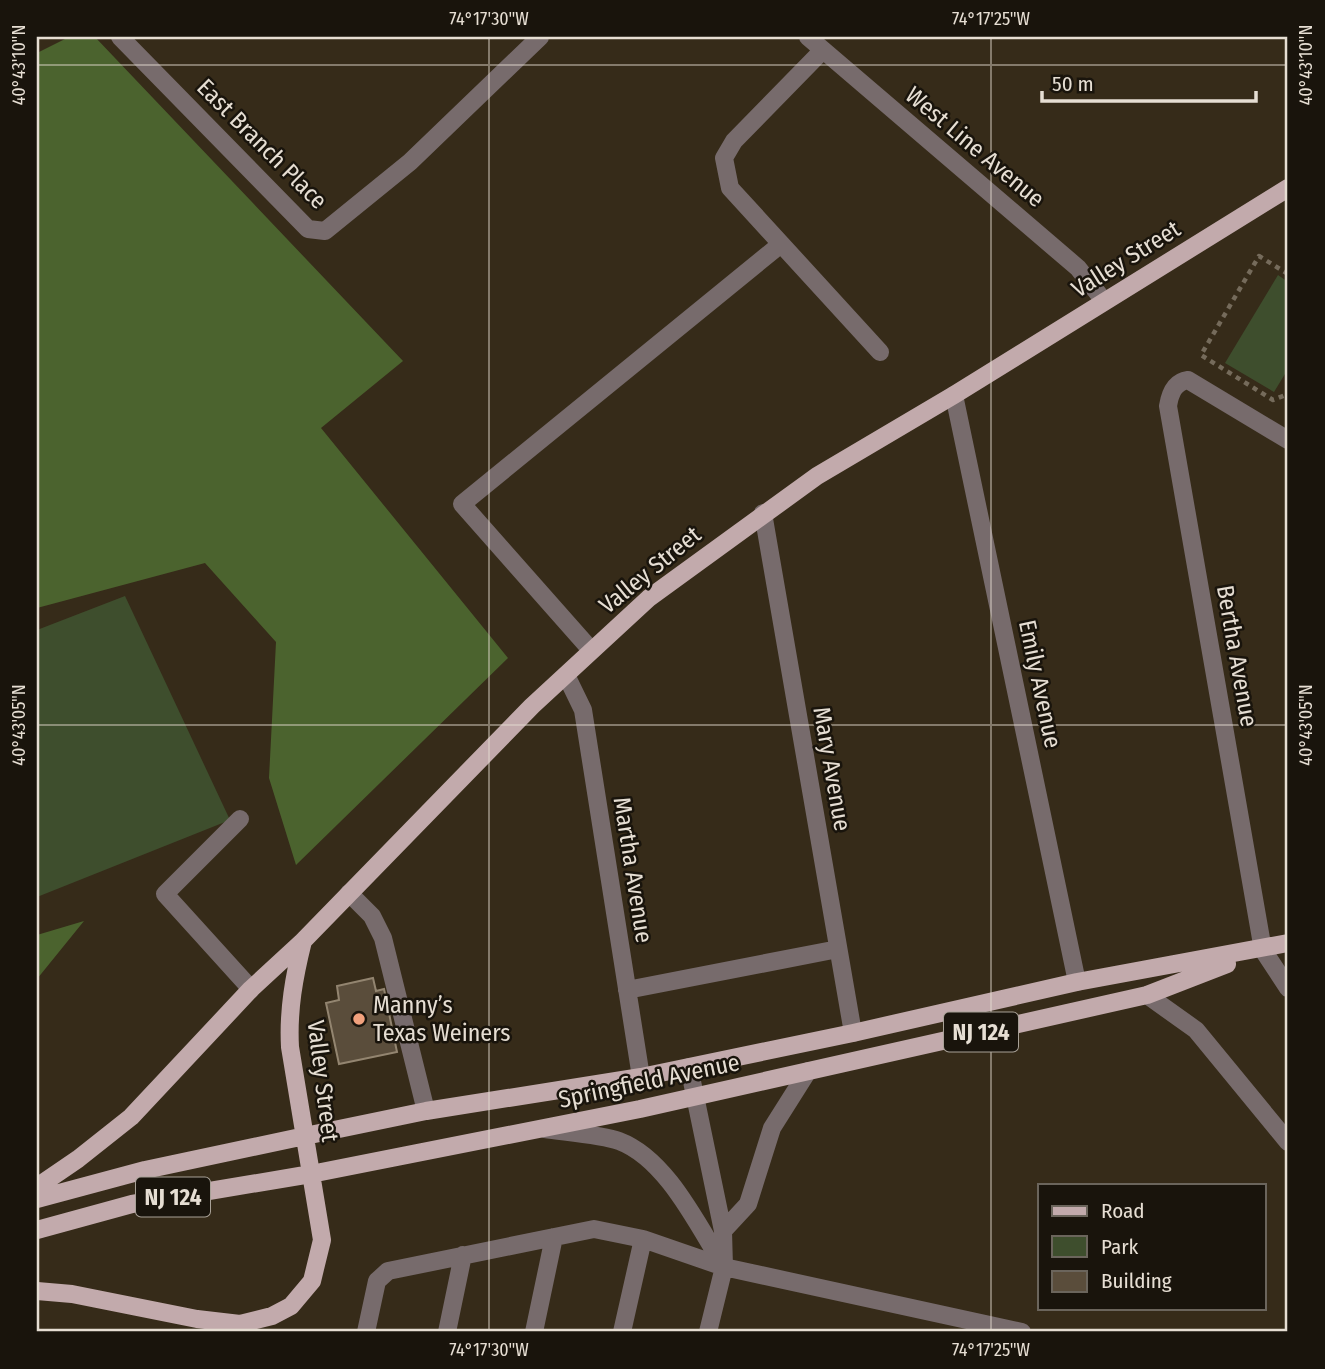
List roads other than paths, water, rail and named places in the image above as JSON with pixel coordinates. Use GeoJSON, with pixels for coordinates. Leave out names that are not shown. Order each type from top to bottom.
{"type":"FeatureCollection","features":[{"type":"Feature","properties":{"kind":"main road","name":"Valley Street"},"geometry":{"type":"LineString","coordinates":[[37,1291],[72,1294],[197,1319],[240,1324],[272,1316],[291,1306],[312,1280],[322,1240],[290,1047],[292,988],[303,941],[531,706],[649,598],[817,476],[954,395],[1288,188]]}},
{"type":"Feature","properties":{"kind":"main road"},"geometry":{"type":"LineString","coordinates":[[37,1187],[131,1118],[251,989],[303,941]]}},
{"type":"Feature","properties":{"kind":"main road","name":"Springfield Avenue"},"geometry":{"type":"LineString","coordinates":[[37,1230],[132,1204],[311,1174],[694,1097],[1147,995],[1288,943]]}},
{"type":"Feature","properties":{"kind":"main road","name":"Springfield Avenue"},"geometry":{"type":"LineString","coordinates":[[37,1199],[145,1170],[426,1111],[641,1077],[853,1033],[1077,982],[1263,950]]}},
{"type":"Feature","properties":{"kind":"street","name":"East Branch Place"},"geometry":{"type":"LineString","coordinates":[[120,37],[308,229],[325,231],[410,162],[540,37]]}},
{"type":"Feature","properties":{"kind":"street","name":"West Line Avenue"},"geometry":{"type":"LineString","coordinates":[[808,37],[1079,268],[1104,301]]}},
{"type":"Feature","properties":{"kind":"street"},"geometry":{"type":"LineString","coordinates":[[823,50],[734,141],[724,158],[730,188],[880,352]]}},
{"type":"Feature","properties":{"kind":"street"},"geometry":{"type":"LineString","coordinates":[[591,650],[462,504],[782,244]]}},
{"type":"Feature","properties":{"kind":"street","name":"Bertha Avenue"},"geometry":{"type":"LineString","coordinates":[[1263,950],[1168,406],[1174,388],[1183,380],[1188,380],[1288,440]]}},
{"type":"Feature","properties":{"kind":"street","name":"Emily Avenue"},"geometry":{"type":"LineString","coordinates":[[954,395],[1077,982]]}},
{"type":"Feature","properties":{"kind":"street","name":"Mary Avenue"},"geometry":{"type":"LineString","coordinates":[[763,513],[853,1033]]}},
{"type":"Feature","properties":{"kind":"street","name":"Martha Avenue"},"geometry":{"type":"LineString","coordinates":[[566,675],[583,709],[641,1077]]}},
{"type":"Feature","properties":{"kind":"street"},"geometry":{"type":"LineString","coordinates":[[240,819],[165,894],[251,989]]}},
{"type":"Feature","properties":{"kind":"street"},"geometry":{"type":"LineString","coordinates":[[349,892],[372,916],[383,938],[426,1111]]}},
{"type":"Feature","properties":{"kind":"street"},"geometry":{"type":"LineString","coordinates":[[627,990],[838,949]]}},
{"type":"Feature","properties":{"kind":"street"},"geometry":{"type":"LineString","coordinates":[[1263,950],[1288,988]]}},
{"type":"Feature","properties":{"kind":"street"},"geometry":{"type":"LineString","coordinates":[[1147,995],[1196,1030],[1288,1142]]}},
{"type":"Feature","properties":{"kind":"street"},"geometry":{"type":"LineString","coordinates":[[689,1067],[723,1231],[724,1267],[708,1332]]}},
{"type":"Feature","properties":{"kind":"street"},"geometry":{"type":"LineString","coordinates":[[723,1231],[748,1205],[772,1128],[808,1071]]}},
{"type":"Feature","properties":{"kind":"street"},"geometry":{"type":"LineString","coordinates":[[542,1128],[620,1141],[654,1163],[724,1267]]}},
{"type":"Feature","properties":{"kind":"street"},"geometry":{"type":"LineString","coordinates":[[366,1332],[377,1281],[388,1270],[594,1229],[643,1239],[724,1267],[1022,1332]]}},
{"type":"Feature","properties":{"kind":"street"},"geometry":{"type":"LineString","coordinates":[[534,1332],[554,1237]]}},
{"type":"Feature","properties":{"kind":"street"},"geometry":{"type":"LineString","coordinates":[[622,1332],[643,1239]]}},
{"type":"Feature","properties":{"kind":"street"},"geometry":{"type":"LineString","coordinates":[[447,1332],[463,1255]]}},
{"type":"Feature","properties":{"kind":"place","name":"Manny’s Texas Weiners"},"geometry":{"type":"Point","coordinates":[359,1019]}}]}
